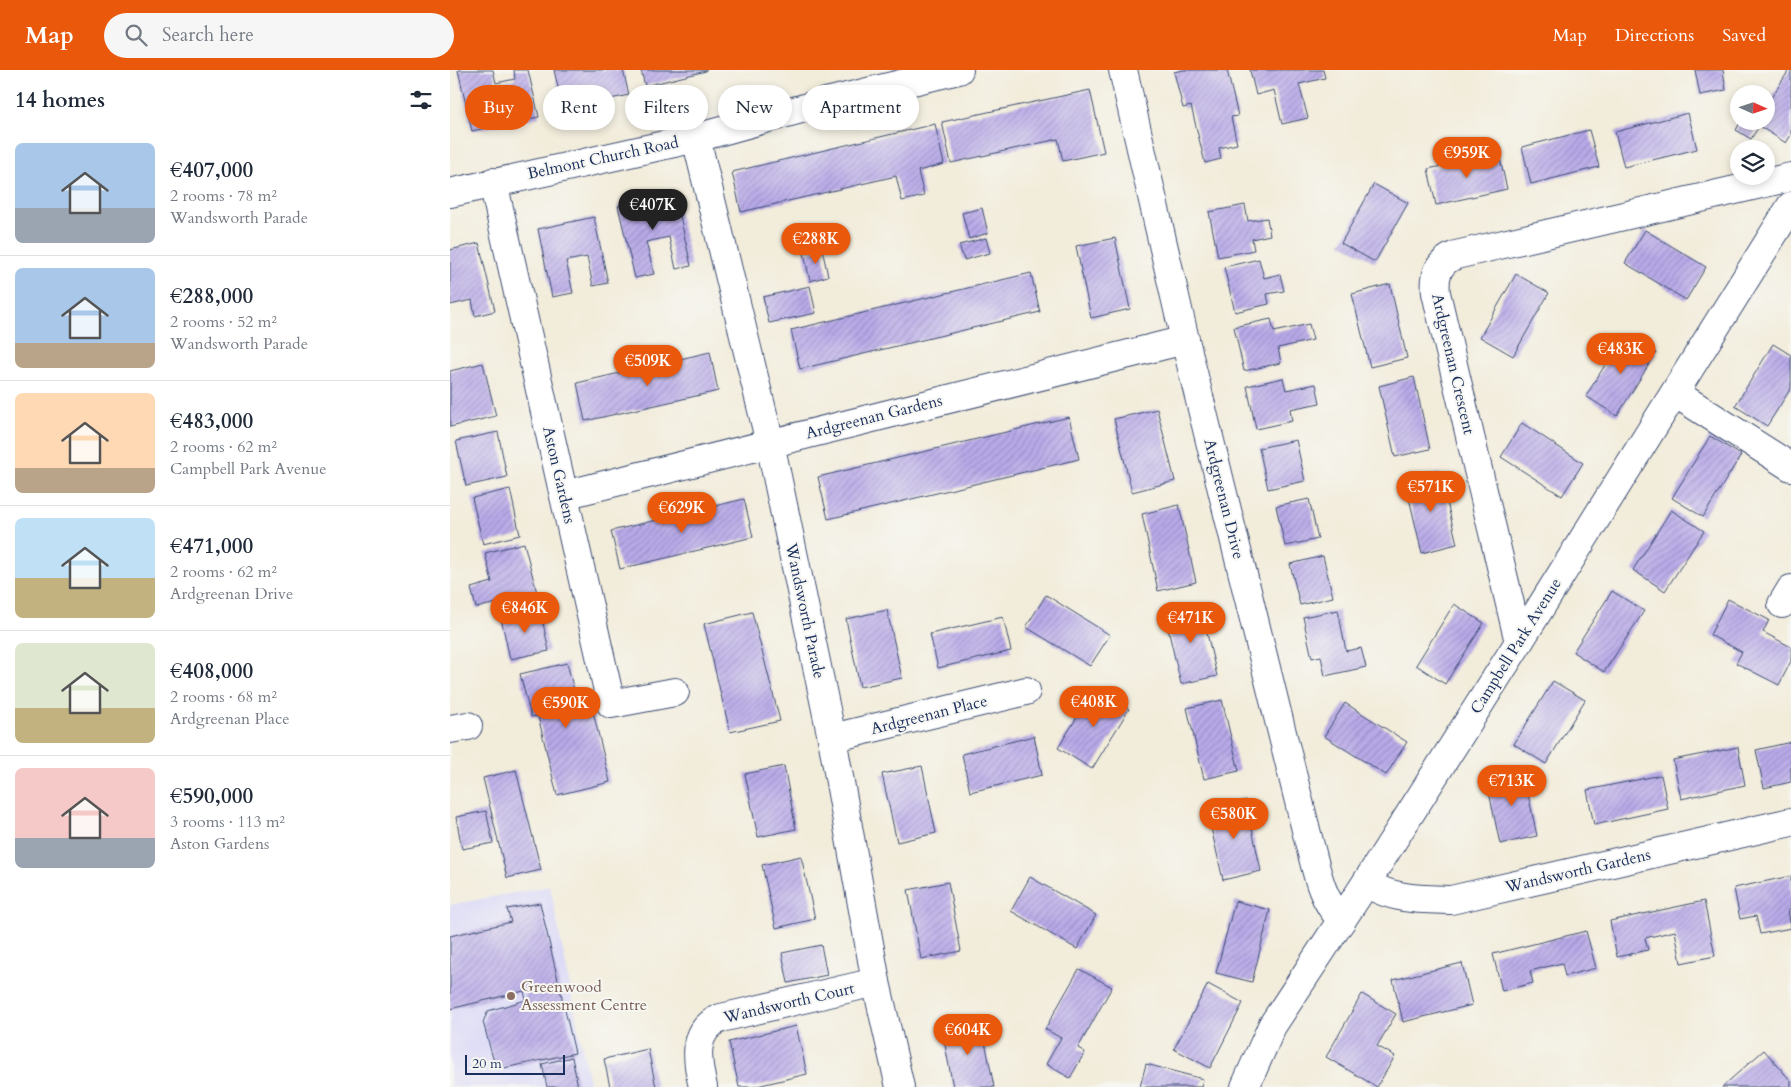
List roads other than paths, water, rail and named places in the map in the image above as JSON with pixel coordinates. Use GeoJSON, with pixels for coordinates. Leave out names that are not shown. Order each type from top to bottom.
{"type":"FeatureCollection","features":[{"type":"Feature","properties":{"kind":"street","name":"Belmont Church Road"},"geometry":{"type":"LineString","coordinates":[[450,192],[696,138],[830,101],[959,70]]}},
{"type":"Feature","properties":{"kind":"street","name":"Ardgreenan Drive"},"geometry":{"type":"LineString","coordinates":[[1123,70],[1185,340],[1308,838],[1323,894],[1332,910],[1342,920]]}},
{"type":"Feature","properties":{"kind":"street","name":"Wandsworth Parade"},"geometry":{"type":"LineString","coordinates":[[696,138],[770,443],[832,738],[876,982],[900,1087]]}},
{"type":"Feature","properties":{"kind":"street","name":"Ardgreenan Crescent"},"geometry":{"type":"LineString","coordinates":[[1519,642],[1436,293],[1435,284],[1439,267],[1443,261],[1456,255],[1791,178]]}},
{"type":"Feature","properties":{"kind":"street","name":"Aston Gardens"},"geometry":{"type":"LineString","coordinates":[[493,182],[611,704],[675,692]]}},
{"type":"Feature","properties":{"kind":"street","name":"Campbell Park Avenue"},"geometry":{"type":"LineString","coordinates":[[1245,1087],[1272,1026],[1366,883],[1519,642],[1791,206]]}},
{"type":"Feature","properties":{"kind":"street","name":"Ardgreenan Gardens"},"geometry":{"type":"LineString","coordinates":[[564,495],[1185,340]]}},
{"type":"Feature","properties":{"kind":"street"},"geometry":{"type":"LineString","coordinates":[[1675,393],[1791,467]]}},
{"type":"Feature","properties":{"kind":"street","name":"Ardgreenan Place"},"geometry":{"type":"LineString","coordinates":[[832,738],[1026,691]]}},
{"type":"Feature","properties":{"kind":"street","name":"Wandsworth Gardens"},"geometry":{"type":"LineString","coordinates":[[1366,883],[1383,893],[1412,898],[1451,900],[1791,822]]}},
{"type":"Feature","properties":{"kind":"street","name":"Wandsworth Court"},"geometry":{"type":"LineString","coordinates":[[703,1087],[697,1065],[697,1050],[702,1032],[711,1023],[721,1018],[876,982]]}},
{"type":"Feature","properties":{"kind":"place","name":"Greenwood Assessment Centre"},"geometry":{"type":"Point","coordinates":[511,996]}}]}
